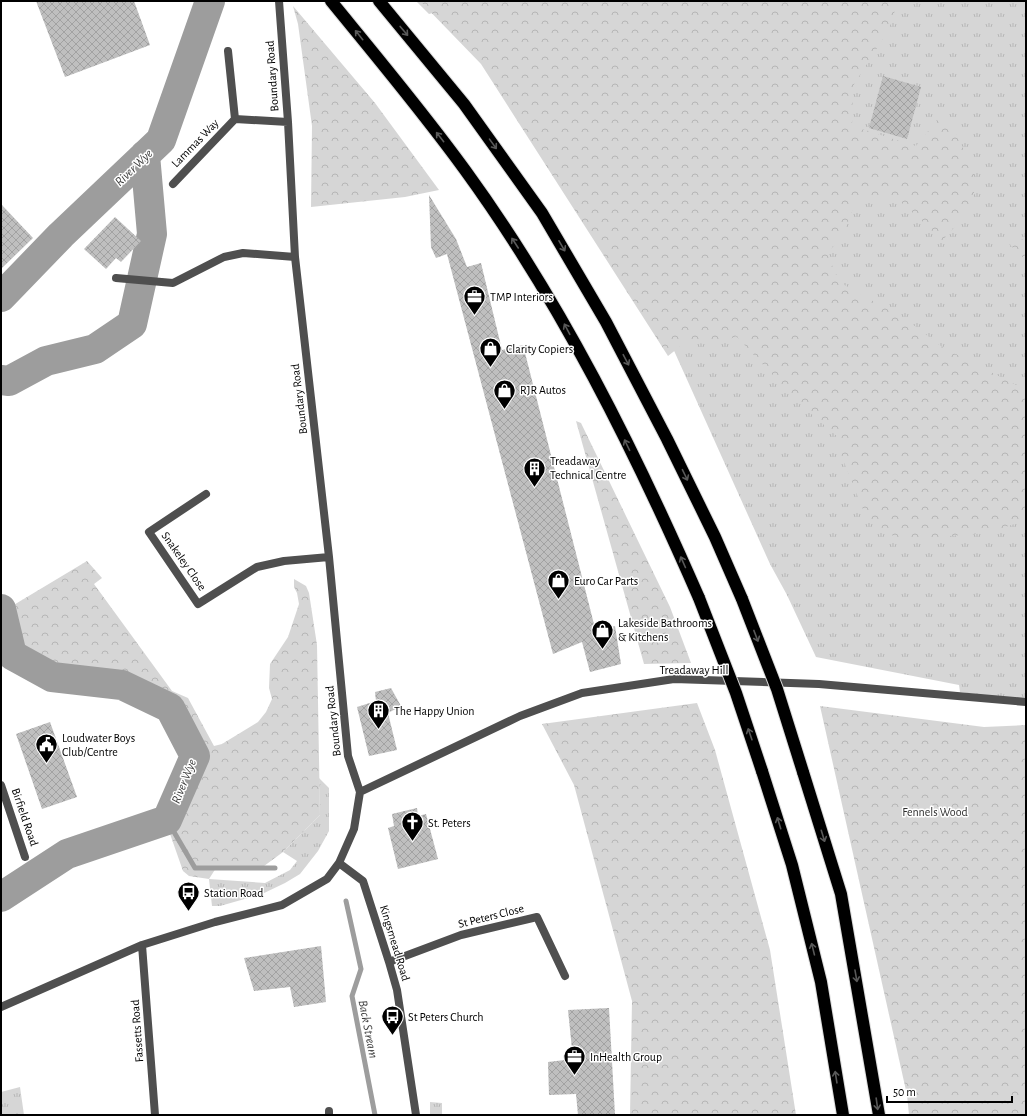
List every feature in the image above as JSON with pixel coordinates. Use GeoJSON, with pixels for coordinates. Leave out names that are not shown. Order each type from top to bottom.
{"type":"FeatureCollection","features":[{"type":"Feature","properties":{"kind":"highway"},"geometry":{"type":"LineString","coordinates":[[331,1],[465,170],[517,247],[558,312],[600,391],[655,501],[698,598],[736,693],[792,865],[821,982],[843,1115]]}},
{"type":"Feature","properties":{"kind":"highway"},"geometry":{"type":"LineString","coordinates":[[379,1],[464,104],[542,213],[606,322],[667,439],[715,536],[742,599],[777,689],[841,894],[879,1115]]}},
{"type":"Feature","properties":{"kind":"street","name":"Boundary Road"},"geometry":{"type":"LineString","coordinates":[[279,1],[288,122],[295,257],[329,557],[348,756],[360,792]]}},
{"type":"Feature","properties":{"kind":"street","name":"Lammas Way"},"geometry":{"type":"LineString","coordinates":[[173,184],[235,119],[228,51]]}},
{"type":"Feature","properties":{"kind":"street","name":"Lammas Way"},"geometry":{"type":"LineString","coordinates":[[235,119],[288,122]]}},
{"type":"Feature","properties":{"kind":"street"},"geometry":{"type":"LineString","coordinates":[[116,278],[173,283],[224,257],[243,253],[295,257]]}},
{"type":"Feature","properties":{"kind":"street","name":"Snakeley Close"},"geometry":{"type":"LineString","coordinates":[[206,494],[149,532],[198,604],[257,567],[284,561],[329,557]]}},
{"type":"Feature","properties":{"kind":"street","name":"Treadaway Hill"},"geometry":{"type":"LineString","coordinates":[[360,792],[520,716],[582,693],[666,680],[819,684],[1026,702]]}},
{"type":"Feature","properties":{"kind":"street","name":"Birfield Road"},"geometry":{"type":"LineString","coordinates":[[1,785],[25,857]]}},
{"type":"Feature","properties":{"kind":"street"},"geometry":{"type":"LineString","coordinates":[[1,1007],[142,945],[215,922],[282,905],[328,879],[339,864],[354,829],[360,792]]}},
{"type":"Feature","properties":{"kind":"street","name":"Kingsmead Road"},"geometry":{"type":"LineString","coordinates":[[339,864],[362,881],[389,962],[397,990],[416,1115]]}},
{"type":"Feature","properties":{"kind":"street","name":"St Peters Close"},"geometry":{"type":"LineString","coordinates":[[389,962],[461,935],[537,917],[565,976]]}},
{"type":"Feature","properties":{"kind":"street","name":"Fassetts Road"},"geometry":{"type":"LineString","coordinates":[[142,945],[155,1115]]}},
{"type":"Feature","properties":{"kind":"green space"},"geometry":{"type":"Polygon","coordinates":[[[416,1],[1026,1],[1026,701],[960,692],[959,685],[816,657],[787,595],[770,564],[653,304],[613,228],[440,11],[429,14],[416,1]]]}},
{"type":"Feature","properties":{"kind":"green space"},"geometry":{"type":"Polygon","coordinates":[[[420,1],[898,1],[889,29],[853,86],[852,126],[916,146],[941,115],[958,136],[974,174],[974,205],[942,241],[896,198],[856,200],[843,236],[827,253],[839,282],[907,320],[942,347],[1026,390],[1026,520],[988,533],[899,540],[866,517],[840,452],[840,439],[797,401],[736,336],[717,346],[687,341],[668,356],[481,64],[420,1]]]}},
{"type":"Feature","properties":{"kind":"green space"},"geometry":{"type":"Polygon","coordinates":[[[293,6],[375,103],[439,190],[405,197],[311,207],[312,126],[298,24],[293,6]]]}},
{"type":"Feature","properties":{"kind":"green space"},"geometry":{"type":"Polygon","coordinates":[[[1013,238],[1026,240],[1026,260],[1010,245],[1013,238]]]}},
{"type":"Feature","properties":{"kind":"green space"},"geometry":{"type":"Polygon","coordinates":[[[576,421],[581,423],[670,607],[691,663],[644,664],[576,421]]]}},
{"type":"Feature","properties":{"kind":"green space"},"geometry":{"type":"Polygon","coordinates":[[[87,561],[102,578],[94,584],[172,691],[188,698],[214,746],[222,744],[258,722],[266,712],[272,699],[269,688],[270,664],[288,637],[299,604],[294,587],[294,579],[306,586],[309,593],[317,645],[320,815],[283,852],[260,869],[216,868],[209,879],[189,876],[183,871],[169,831],[169,825],[179,809],[188,770],[188,752],[182,729],[172,716],[150,696],[127,686],[31,671],[20,664],[2,626],[12,606],[87,561]]]}},
{"type":"Feature","properties":{"kind":"green space"},"geometry":{"type":"Polygon","coordinates":[[[697,703],[715,750],[770,950],[796,1115],[630,1115],[632,1001],[574,785],[542,724],[697,703]]]}},
{"type":"Feature","properties":{"kind":"green space","name":"Fennels Wood"},"geometry":{"type":"Polygon","coordinates":[[[820,706],[984,727],[1026,725],[1026,1115],[909,1115],[907,1095],[820,706]]]}},
{"type":"Feature","properties":{"kind":"green space"},"geometry":{"type":"Polygon","coordinates":[[[319,778],[329,788],[329,831],[318,851],[300,874],[262,894],[220,906],[212,906],[209,879],[265,883],[290,870],[297,861],[283,852],[320,815],[319,778]]]}},
{"type":"Feature","properties":{"kind":"green space"},"geometry":{"type":"Polygon","coordinates":[[[20,1087],[24,1115],[1,1115],[1,1092],[20,1087]]]}},
{"type":"Feature","properties":{"kind":"green space"},"geometry":{"type":"Polygon","coordinates":[[[430,1102],[442,1103],[442,1115],[430,1115],[430,1102]]]}},
{"type":"Feature","properties":{"kind":"building"},"geometry":{"type":"Polygon","coordinates":[[[36,1],[134,1],[150,45],[65,77],[36,1]]]}},
{"type":"Feature","properties":{"kind":"building"},"geometry":{"type":"Polygon","coordinates":[[[883,76],[921,87],[907,139],[869,128],[883,76]]]}},
{"type":"Feature","properties":{"kind":"building","name":"Treadaway Technical Centre"},"geometry":{"type":"Polygon","coordinates":[[[429,195],[456,239],[467,267],[481,263],[502,350],[523,345],[596,632],[615,626],[621,664],[590,672],[582,642],[553,654],[447,254],[436,258],[431,247],[429,195]]]}},
{"type":"Feature","properties":{"kind":"building"},"geometry":{"type":"Polygon","coordinates":[[[1,204],[33,238],[1,269],[1,204]]]}},
{"type":"Feature","properties":{"kind":"building"},"geometry":{"type":"Polygon","coordinates":[[[115,217],[141,241],[121,262],[116,258],[106,269],[84,249],[115,217]]]}},
{"type":"Feature","properties":{"kind":"building","name":"The Happy Union"},"geometry":{"type":"Polygon","coordinates":[[[391,688],[401,706],[388,713],[397,750],[369,756],[357,707],[376,701],[375,692],[391,688]]]}},
{"type":"Feature","properties":{"kind":"building","name":"Loudwater Boys Club/Centre"},"geometry":{"type":"Polygon","coordinates":[[[50,722],[77,797],[42,809],[16,734],[50,722]]]}},
{"type":"Feature","properties":{"kind":"building","name":"St. Peters"},"geometry":{"type":"Polygon","coordinates":[[[417,808],[418,816],[426,814],[438,859],[398,869],[388,828],[394,826],[392,814],[417,808]]]}},
{"type":"Feature","properties":{"kind":"building"},"geometry":{"type":"Polygon","coordinates":[[[321,946],[326,1002],[294,1007],[290,987],[254,991],[244,958],[321,946]]]}},
{"type":"Feature","properties":{"kind":"building"},"geometry":{"type":"Polygon","coordinates":[[[609,1008],[615,1115],[578,1115],[576,1094],[549,1095],[548,1062],[573,1059],[568,1010],[609,1008]]]}},
{"type":"Feature","properties":{"kind":"waterway","name":"River Wye"},"geometry":{"type":"LineString","coordinates":[[1,297],[61,235],[161,140],[210,1]]}},
{"type":"Feature","properties":{"kind":"waterway"},"geometry":{"type":"LineString","coordinates":[[1,380],[9,381],[46,361],[95,349],[132,324],[152,234],[145,155]]}},
{"type":"Feature","properties":{"kind":"waterway","name":"River Wye"},"geometry":{"type":"LineString","coordinates":[[1,609],[12,655],[52,677],[122,685],[170,708],[195,756],[167,820],[67,854],[1,897]]}},
{"type":"Feature","properties":{"kind":"waterway"},"geometry":{"type":"LineString","coordinates":[[167,820],[195,868],[275,868]]}},
{"type":"Feature","properties":{"kind":"waterway","name":"Back Stream"},"geometry":{"type":"LineString","coordinates":[[346,901],[361,969],[352,996],[375,1115]]}},
{"type":"Feature","properties":{"kind":"place","name":"TMP Interiors"},"geometry":{"type":"Point","coordinates":[475,316]}},
{"type":"Feature","properties":{"kind":"place","name":"Clarity Copiers"},"geometry":{"type":"Point","coordinates":[490,368]}},
{"type":"Feature","properties":{"kind":"place","name":"RJR Autos"},"geometry":{"type":"Point","coordinates":[504,410]}},
{"type":"Feature","properties":{"kind":"place","name":"Treadaway Technical Centre"},"geometry":{"type":"Point","coordinates":[534,488]}},
{"type":"Feature","properties":{"kind":"place","name":"Euro Car Parts"},"geometry":{"type":"Point","coordinates":[558,600]}},
{"type":"Feature","properties":{"kind":"place","name":"Lakeside Bathrooms & Kitchens"},"geometry":{"type":"Point","coordinates":[603,650]}},
{"type":"Feature","properties":{"kind":"place","name":"The Happy Union"},"geometry":{"type":"Point","coordinates":[378,730]}},
{"type":"Feature","properties":{"kind":"place","name":"Loudwater Boys Club/Centre"},"geometry":{"type":"Point","coordinates":[46,764]}},
{"type":"Feature","properties":{"kind":"place","name":"St. Peters"},"geometry":{"type":"Point","coordinates":[413,842]}},
{"type":"Feature","properties":{"kind":"place","name":"Station Road"},"geometry":{"type":"Point","coordinates":[189,912]}},
{"type":"Feature","properties":{"kind":"place","name":"St Peters Church"},"geometry":{"type":"Point","coordinates":[392,1036]}},
{"type":"Feature","properties":{"kind":"place","name":"InHealth Group"},"geometry":{"type":"Point","coordinates":[575,1076]}}]}
